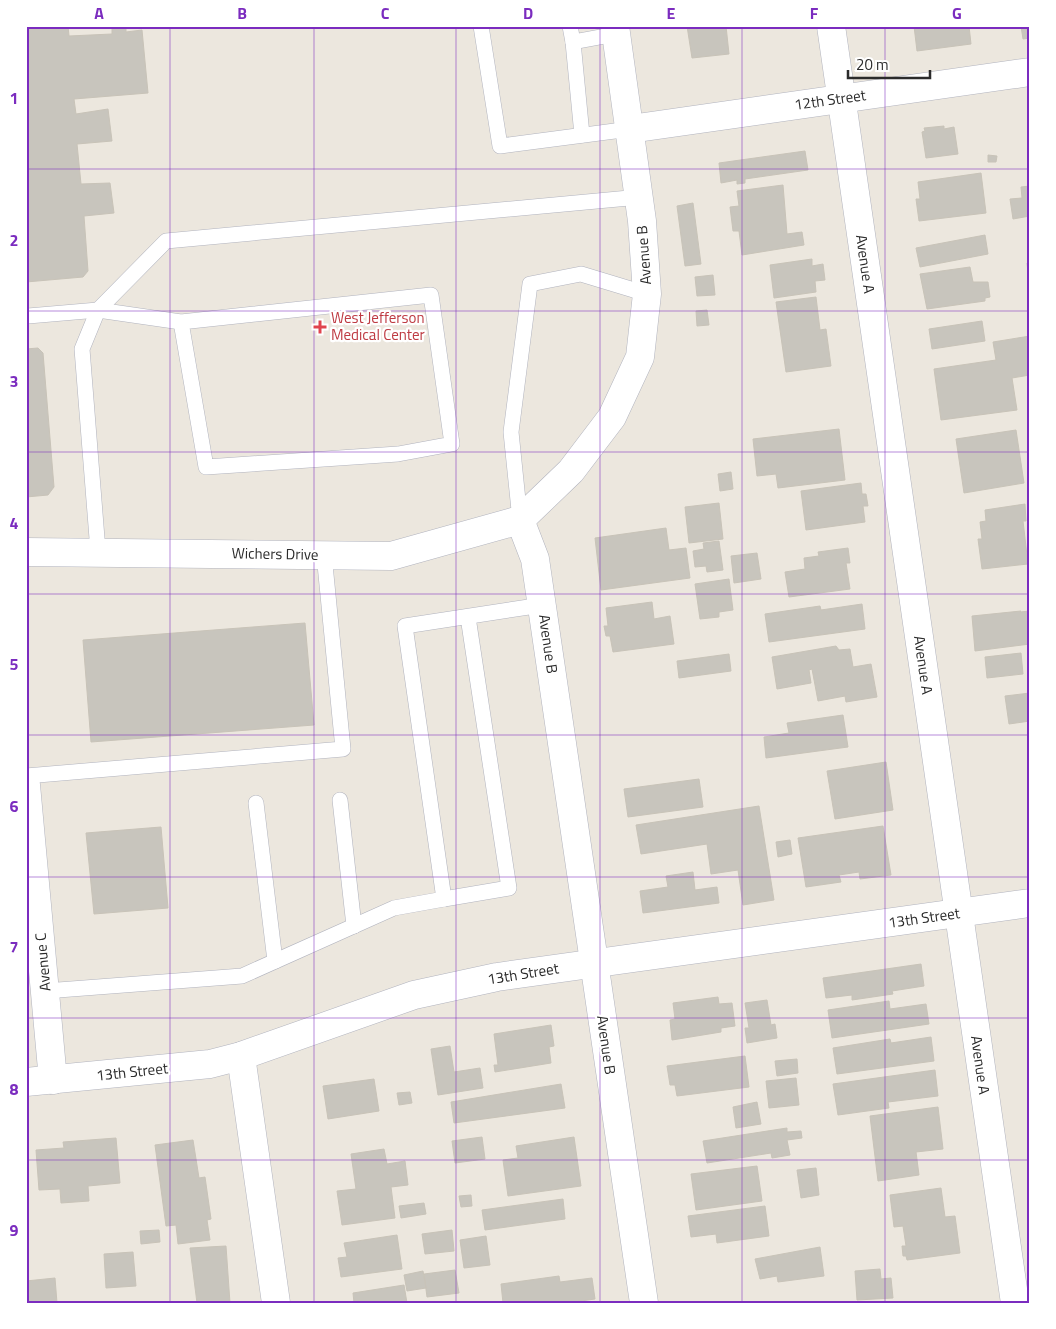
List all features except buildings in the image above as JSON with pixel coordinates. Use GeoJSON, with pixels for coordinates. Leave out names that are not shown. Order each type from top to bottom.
{"type":"FeatureCollection","features":[{"type":"Feature","properties":{"kind":"street","name":"Avenue A"},"geometry":{"type":"LineString","coordinates":[[831,26],[1015,1303]]}},
{"type":"Feature","properties":{"kind":"street","name":"Avenue B"},"geometry":{"type":"LineString","coordinates":[[616,30],[640,196],[647,294],[640,357],[612,417],[571,471],[520,520],[535,559],[644,1303]]}},
{"type":"Feature","properties":{"kind":"street","name":"12th Street"},"geometry":{"type":"LineString","coordinates":[[630,129],[1030,72]]}},
{"type":"Feature","properties":{"kind":"street","name":"Wichers Drive"},"geometry":{"type":"LineString","coordinates":[[26,552],[98,551],[391,556],[520,520]]}},
{"type":"Feature","properties":{"kind":"street","name":"Avenue C"},"geometry":{"type":"LineString","coordinates":[[26,785],[53,1080]]}},
{"type":"Feature","properties":{"kind":"street","name":"13th Street"},"geometry":{"type":"LineString","coordinates":[[26,1082],[210,1064],[241,1056],[414,995],[497,977],[1030,903]]}},
{"type":"Feature","properties":{"kind":"street"},"geometry":{"type":"LineString","coordinates":[[241,1056],[276,1303]]}},
{"type":"Feature","properties":{"kind":"lane"},"geometry":{"type":"LineString","coordinates":[[481,26],[500,146],[630,129]]}},
{"type":"Feature","properties":{"kind":"lane"},"geometry":{"type":"LineString","coordinates":[[570,26],[582,135]]}},
{"type":"Feature","properties":{"kind":"lane"},"geometry":{"type":"LineString","coordinates":[[573,42],[616,30]]}},
{"type":"Feature","properties":{"kind":"lane"},"geometry":{"type":"LineString","coordinates":[[98,551],[82,349],[98,310],[166,241],[640,196]]}},
{"type":"Feature","properties":{"kind":"lane"},"geometry":{"type":"LineString","coordinates":[[520,520],[511,432],[530,284],[581,274],[647,294]]}},
{"type":"Feature","properties":{"kind":"lane"},"geometry":{"type":"LineString","coordinates":[[28,316],[98,310],[181,322],[431,294],[452,444],[398,454],[206,467],[181,322]]}},
{"type":"Feature","properties":{"kind":"lane"},"geometry":{"type":"LineString","coordinates":[[26,776],[343,749],[324,554]]}},
{"type":"Feature","properties":{"kind":"lane"},"geometry":{"type":"LineString","coordinates":[[444,900],[405,626],[542,605]]}},
{"type":"Feature","properties":{"kind":"lane"},"geometry":{"type":"LineString","coordinates":[[46,991],[242,976],[394,908],[509,888],[468,617]]}},
{"type":"Feature","properties":{"kind":"lane"},"geometry":{"type":"LineString","coordinates":[[340,800],[354,926]]}},
{"type":"Feature","properties":{"kind":"lane"},"geometry":{"type":"LineString","coordinates":[[256,803],[275,961]]}},
{"type":"Feature","properties":{"kind":"place","name":"West Jefferson Medical Center"},"geometry":{"type":"Point","coordinates":[320,327]}}]}
